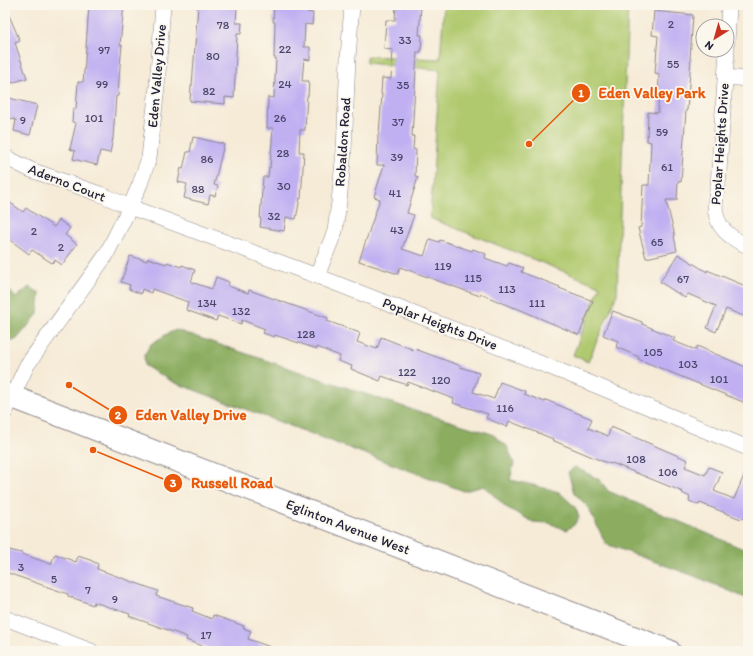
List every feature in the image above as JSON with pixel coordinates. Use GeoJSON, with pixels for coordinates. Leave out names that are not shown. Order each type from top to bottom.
{"type":"FeatureCollection","features":[{"type":"Feature","properties":{"kind":"main road","name":"Eglinton Avenue West"},"geometry":{"type":"LineString","coordinates":[[7,401],[669,651]]}},
{"type":"Feature","properties":{"kind":"street","name":"Eden Valley Drive"},"geometry":{"type":"LineString","coordinates":[[7,401],[27,365],[106,255],[140,184],[149,158],[157,87],[163,5]]}},
{"type":"Feature","properties":{"kind":"street","name":"Robaldon Road"},"geometry":{"type":"LineString","coordinates":[[317,276],[335,231],[339,202],[344,151],[352,5]]}},
{"type":"Feature","properties":{"kind":"street"},"geometry":{"type":"LineString","coordinates":[[728,18],[729,5]]}},
{"type":"Feature","properties":{"kind":"street","name":"Poplar Heights Drive"},"geometry":{"type":"LineString","coordinates":[[726,58],[716,215],[721,226],[730,236],[748,246]]}},
{"type":"Feature","properties":{"kind":"street"},"geometry":{"type":"LineString","coordinates":[[725,76],[748,79]]}},
{"type":"Feature","properties":{"kind":"street","name":"Aderno Court"},"geometry":{"type":"LineString","coordinates":[[5,157],[31,170],[100,194],[130,207]]}},
{"type":"Feature","properties":{"kind":"street","name":"Poplar Heights Drive"},"geometry":{"type":"LineString","coordinates":[[130,207],[317,276],[573,376],[748,448]]}},
{"type":"Feature","properties":{"kind":"street"},"geometry":{"type":"LineString","coordinates":[[5,618],[91,651]]}},
{"type":"Feature","properties":{"kind":"green space"},"geometry":{"type":"Polygon","coordinates":[[[444,5],[628,5],[617,294],[588,362],[573,355],[600,286],[430,218],[440,70],[366,63],[367,56],[440,59],[444,5]]]}},
{"type":"Feature","properties":{"kind":"green space"},"geometry":{"type":"Polygon","coordinates":[[[5,285],[16,298],[29,287],[40,293],[38,314],[17,339],[8,343],[5,341],[5,285]]]}},
{"type":"Feature","properties":{"kind":"green space"},"geometry":{"type":"Polygon","coordinates":[[[176,330],[401,406],[492,434],[507,446],[514,463],[510,480],[559,492],[575,507],[579,517],[574,525],[566,530],[549,523],[533,522],[506,507],[484,486],[464,491],[173,382],[145,366],[144,355],[151,344],[176,330]]]}},
{"type":"Feature","properties":{"kind":"green space"},"geometry":{"type":"Polygon","coordinates":[[[575,467],[600,480],[608,491],[748,551],[748,599],[697,577],[606,544],[588,507],[574,493],[568,472],[575,467]]]}},
{"type":"Feature","properties":{"kind":"building"},"geometry":{"type":"Polygon","coordinates":[[[89,5],[124,5],[120,45],[122,45],[118,96],[116,96],[113,138],[110,153],[100,151],[97,165],[73,159],[75,151],[70,149],[76,123],[72,122],[73,109],[76,109],[78,82],[83,82],[89,5]]]}},
{"type":"Feature","properties":{"kind":"building"},"geometry":{"type":"Polygon","coordinates":[[[198,5],[237,6],[236,23],[242,23],[241,34],[237,34],[234,98],[225,97],[225,104],[190,101],[198,5]]]}},
{"type":"Feature","properties":{"kind":"building"},"geometry":{"type":"Polygon","coordinates":[[[274,5],[307,5],[307,12],[313,13],[312,25],[305,24],[304,47],[310,47],[310,60],[304,59],[302,81],[309,81],[305,130],[300,130],[299,152],[304,152],[301,199],[300,198],[296,219],[286,217],[284,231],[260,227],[263,177],[268,177],[269,167],[270,168],[273,128],[267,128],[268,97],[274,98],[276,58],[274,58],[274,5]]]}},
{"type":"Feature","properties":{"kind":"building"},"geometry":{"type":"Polygon","coordinates":[[[396,5],[421,5],[419,35],[422,35],[421,52],[417,52],[412,136],[414,136],[413,149],[416,150],[415,176],[418,177],[407,213],[414,215],[402,249],[424,256],[430,239],[439,242],[440,240],[472,251],[473,249],[486,254],[485,258],[507,266],[509,263],[523,268],[521,272],[593,301],[579,335],[481,294],[480,296],[400,267],[398,274],[359,261],[380,199],[374,197],[384,165],[377,165],[382,78],[391,79],[393,50],[384,49],[386,20],[395,20],[396,5]]]}},
{"type":"Feature","properties":{"kind":"building"},"geometry":{"type":"Polygon","coordinates":[[[5,6],[20,41],[15,43],[27,78],[5,85],[5,6]]]}},
{"type":"Feature","properties":{"kind":"building"},"geometry":{"type":"Polygon","coordinates":[[[654,11],[693,15],[681,182],[678,181],[677,200],[666,200],[675,236],[677,251],[646,258],[638,228],[641,227],[643,185],[649,185],[651,142],[647,141],[648,112],[658,113],[659,74],[655,73],[658,36],[652,35],[654,11]]]}},
{"type":"Feature","properties":{"kind":"building"},"geometry":{"type":"Polygon","coordinates":[[[5,97],[37,105],[30,135],[14,131],[16,120],[5,117],[5,97]]]}},
{"type":"Feature","properties":{"kind":"building"},"geometry":{"type":"Polygon","coordinates":[[[193,137],[224,144],[214,185],[218,186],[215,196],[210,195],[208,204],[184,198],[187,184],[178,182],[187,152],[190,152],[193,137]]]}},
{"type":"Feature","properties":{"kind":"building"},"geometry":{"type":"Polygon","coordinates":[[[5,199],[23,212],[26,208],[54,227],[59,220],[70,228],[65,235],[77,244],[62,265],[55,260],[52,263],[32,250],[29,254],[5,236],[5,199]]]}},
{"type":"Feature","properties":{"kind":"building"},"geometry":{"type":"Polygon","coordinates":[[[678,254],[707,272],[707,270],[748,287],[748,318],[726,309],[716,332],[707,328],[716,306],[688,294],[685,298],[660,282],[678,254]]]}},
{"type":"Feature","properties":{"kind":"building"},"geometry":{"type":"Polygon","coordinates":[[[130,256],[147,261],[148,258],[166,264],[167,262],[181,267],[182,265],[195,270],[191,282],[212,289],[216,277],[229,282],[228,286],[248,293],[249,290],[328,318],[327,321],[360,333],[357,342],[377,349],[381,337],[479,373],[473,392],[494,399],[500,382],[525,391],[524,394],[545,402],[546,400],[592,419],[588,428],[608,436],[611,427],[688,460],[685,467],[705,475],[709,467],[722,472],[714,491],[734,499],[748,466],[748,520],[741,519],[700,503],[699,505],[689,501],[690,497],[682,493],[683,492],[612,463],[602,461],[509,421],[507,427],[486,418],[488,414],[453,403],[454,399],[408,382],[407,385],[382,376],[380,381],[351,369],[352,366],[338,361],[340,356],[317,347],[317,349],[275,335],[274,337],[263,333],[265,329],[242,320],[241,324],[218,316],[216,321],[186,310],[188,302],[152,289],[151,293],[142,289],[141,294],[129,289],[130,285],[121,282],[130,256]]]}},
{"type":"Feature","properties":{"kind":"building"},"geometry":{"type":"Polygon","coordinates":[[[613,311],[642,322],[642,324],[675,338],[673,341],[696,350],[697,346],[748,368],[748,404],[638,359],[639,357],[616,347],[618,341],[603,335],[613,311]]]}},
{"type":"Feature","properties":{"kind":"building"},"geometry":{"type":"Polygon","coordinates":[[[5,549],[22,553],[51,564],[55,554],[76,562],[78,556],[90,560],[98,564],[97,569],[158,591],[156,596],[193,608],[192,611],[212,619],[213,615],[244,626],[243,628],[251,631],[248,639],[276,649],[276,651],[216,651],[186,640],[187,637],[129,616],[130,614],[94,602],[93,605],[68,596],[68,594],[5,572],[5,549]]]}},
{"type":"Feature","properties":{"kind":"place","name":"Eden Valley Park"},"geometry":{"type":"Point","coordinates":[529,144]}},
{"type":"Feature","properties":{"kind":"place","name":"Eden Valley Drive"},"geometry":{"type":"Point","coordinates":[69,385]}},
{"type":"Feature","properties":{"kind":"place","name":"Russell Road"},"geometry":{"type":"Point","coordinates":[93,450]}}]}
